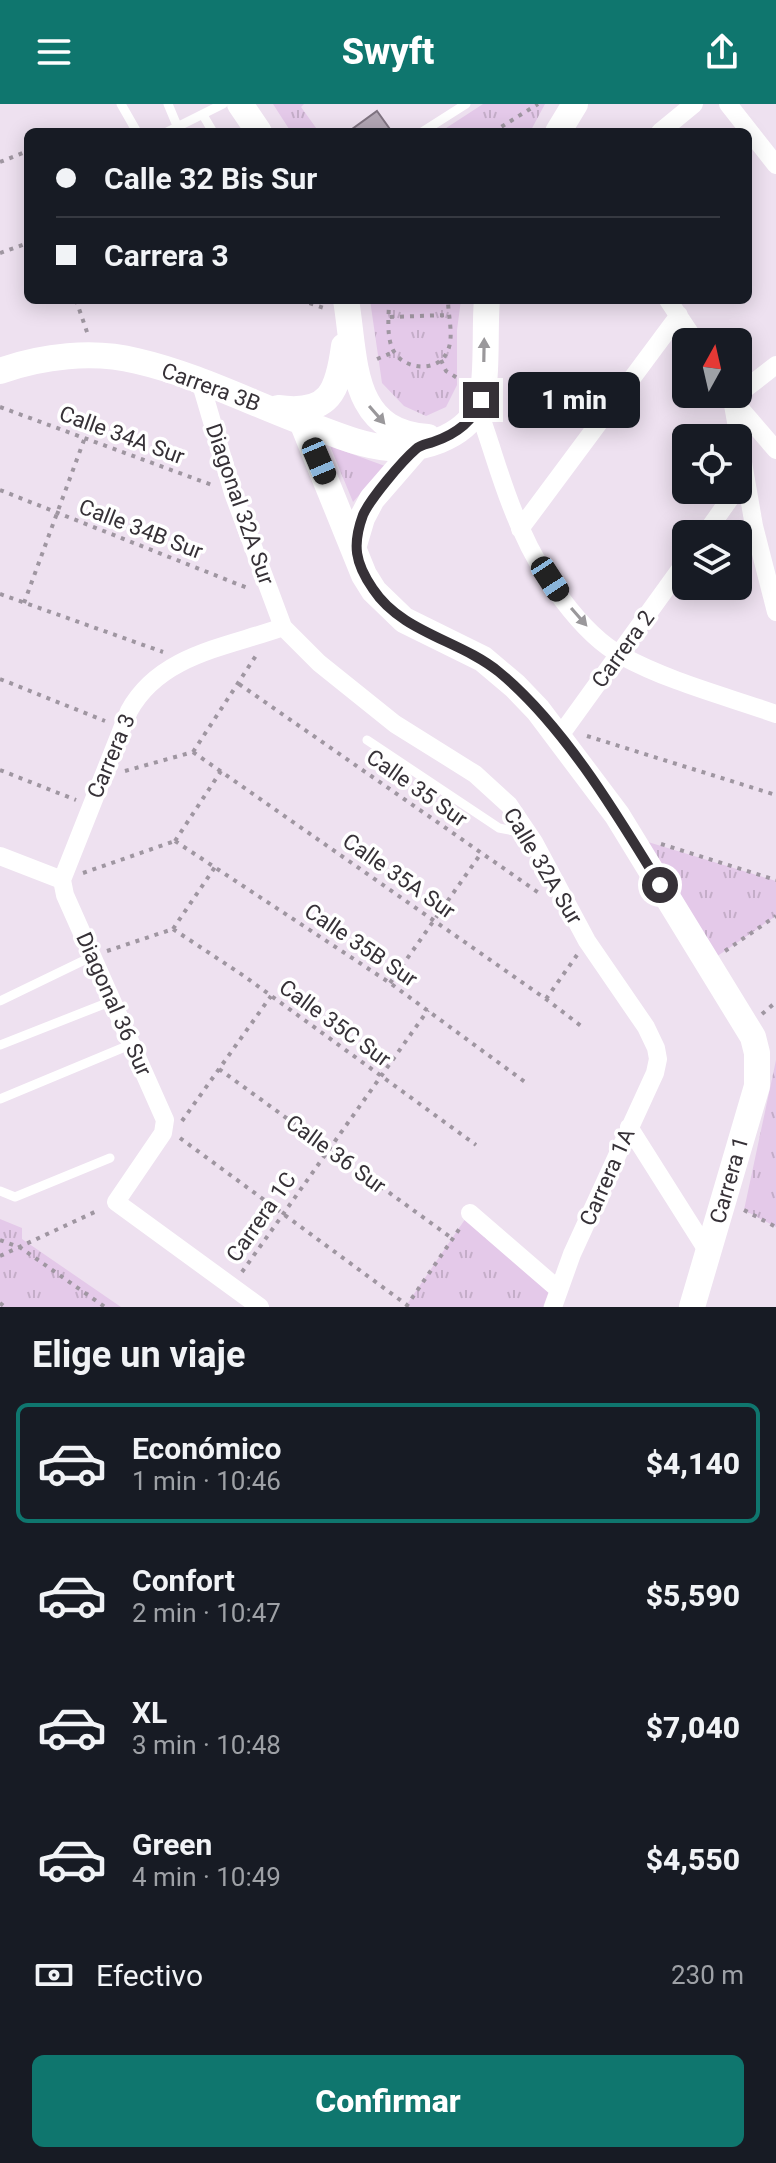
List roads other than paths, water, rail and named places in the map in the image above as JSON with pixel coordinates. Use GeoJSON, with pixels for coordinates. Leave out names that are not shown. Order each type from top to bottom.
{"type":"FeatureCollection","features":[{"type":"Feature","properties":{"kind":"street"},"geometry":{"type":"LineString","coordinates":[[240,104],[256,128]]}},
{"type":"Feature","properties":{"kind":"street"},"geometry":{"type":"LineString","coordinates":[[560,128],[575,104]]}},
{"type":"Feature","properties":{"kind":"street"},"geometry":{"type":"LineString","coordinates":[[665,128],[694,104]]}},
{"type":"Feature","properties":{"kind":"street"},"geometry":{"type":"LineString","coordinates":[[728,104],[747,128]]}},
{"type":"Feature","properties":{"kind":"street"},"geometry":{"type":"LineString","coordinates":[[752,134],[776,165]]}},
{"type":"Feature","properties":{"kind":"street"},"geometry":{"type":"LineString","coordinates":[[354,545],[372,499],[418,446],[458,430],[478,409],[484,388],[487,304]]}},
{"type":"Feature","properties":{"kind":"street"},"geometry":{"type":"LineString","coordinates":[[520,529],[674,307],[687,328]]}},
{"type":"Feature","properties":{"kind":"street"},"geometry":{"type":"LineString","coordinates":[[347,308],[358,382],[374,414],[387,426],[404,434],[444,438]]}},
{"type":"Feature","properties":{"kind":"street"},"geometry":{"type":"LineString","coordinates":[[262,406],[292,410],[307,408],[321,403],[337,386],[347,308]]}},
{"type":"Feature","properties":{"kind":"street","name":"Carrera 3B"},"geometry":{"type":"LineString","coordinates":[[0,371],[47,359],[115,357],[200,381],[372,446],[389,449],[418,446]]}},
{"type":"Feature","properties":{"kind":"street"},"geometry":{"type":"LineString","coordinates":[[752,382],[776,365]]}},
{"type":"Feature","properties":{"kind":"street","name":"Diagonal 32A Sur"},"geometry":{"type":"LineString","coordinates":[[200,381],[233,493],[271,597],[276,629]]}},
{"type":"Feature","properties":{"kind":"street"},"geometry":{"type":"LineString","coordinates":[[740,408],[776,450]]}},
{"type":"Feature","properties":{"kind":"street"},"geometry":{"type":"LineString","coordinates":[[478,409],[520,529],[540,564],[579,618],[620,655],[676,680],[776,714]]}},
{"type":"Feature","properties":{"kind":"street"},"geometry":{"type":"LineString","coordinates":[[302,422],[364,575],[374,591],[390,609],[423,631],[483,659],[562,733]]}},
{"type":"Feature","properties":{"kind":"street"},"geometry":{"type":"LineString","coordinates":[[747,504],[776,612]]}},
{"type":"Feature","properties":{"kind":"street","name":"Carrera 2"},"geometry":{"type":"LineString","coordinates":[[562,733],[672,581]]}},
{"type":"Feature","properties":{"kind":"street","name":"Carrera 3"},"geometry":{"type":"LineString","coordinates":[[62,880],[122,727],[136,697],[145,686],[168,667],[184,660],[276,629]]}},
{"type":"Feature","properties":{"kind":"street","name":"Calle 32A Sur"},"geometry":{"type":"LineString","coordinates":[[276,629],[395,724],[475,774],[509,805],[530,835],[587,941],[646,1027],[656,1048]]}},
{"type":"Feature","properties":{"kind":"street","name":"Carrera 1"},"geometry":{"type":"LineString","coordinates":[[562,733],[748,1026],[757,1053],[757,1086],[692,1307]]}},
{"type":"Feature","properties":{"kind":"street"},"geometry":{"type":"LineString","coordinates":[[0,856],[62,880]]}},
{"type":"Feature","properties":{"kind":"street","name":"Diagonal 36 Sur"},"geometry":{"type":"LineString","coordinates":[[62,880],[65,895],[170,1130],[116,1202],[260,1307]]}},
{"type":"Feature","properties":{"kind":"street","name":"Carrera 1A"},"geometry":{"type":"LineString","coordinates":[[556,1299],[572,1254],[655,1073],[658,1059],[656,1048]]}},
{"type":"Feature","properties":{"kind":"street"},"geometry":{"type":"LineString","coordinates":[[629,1127],[708,1252]]}},
{"type":"Feature","properties":{"kind":"street"},"geometry":{"type":"LineString","coordinates":[[470,1213],[556,1299]]}},
{"type":"Feature","properties":{"kind":"lane"},"geometry":{"type":"LineString","coordinates":[[121,104],[135,128]]}},
{"type":"Feature","properties":{"kind":"lane"},"geometry":{"type":"LineString","coordinates":[[168,104],[178,128],[223,104]]}},
{"type":"Feature","properties":{"kind":"lane"},"geometry":{"type":"LineString","coordinates":[[428,128],[466,104]]}},
{"type":"Feature","properties":{"kind":"lane"},"geometry":{"type":"LineString","coordinates":[[203,115],[211,128]]}},
{"type":"Feature","properties":{"kind":"lane"},"geometry":{"type":"LineString","coordinates":[[367,740],[499,828],[530,835]]}},
{"type":"Feature","properties":{"kind":"lane"},"geometry":{"type":"LineString","coordinates":[[0,1001],[93,956]]}},
{"type":"Feature","properties":{"kind":"lane"},"geometry":{"type":"LineString","coordinates":[[0,1045],[113,1001]]}},
{"type":"Feature","properties":{"kind":"lane"},"geometry":{"type":"LineString","coordinates":[[0,1099],[132,1044]]}},
{"type":"Feature","properties":{"kind":"lane"},"geometry":{"type":"LineString","coordinates":[[0,1191],[15,1197],[110,1158]]}}]}
